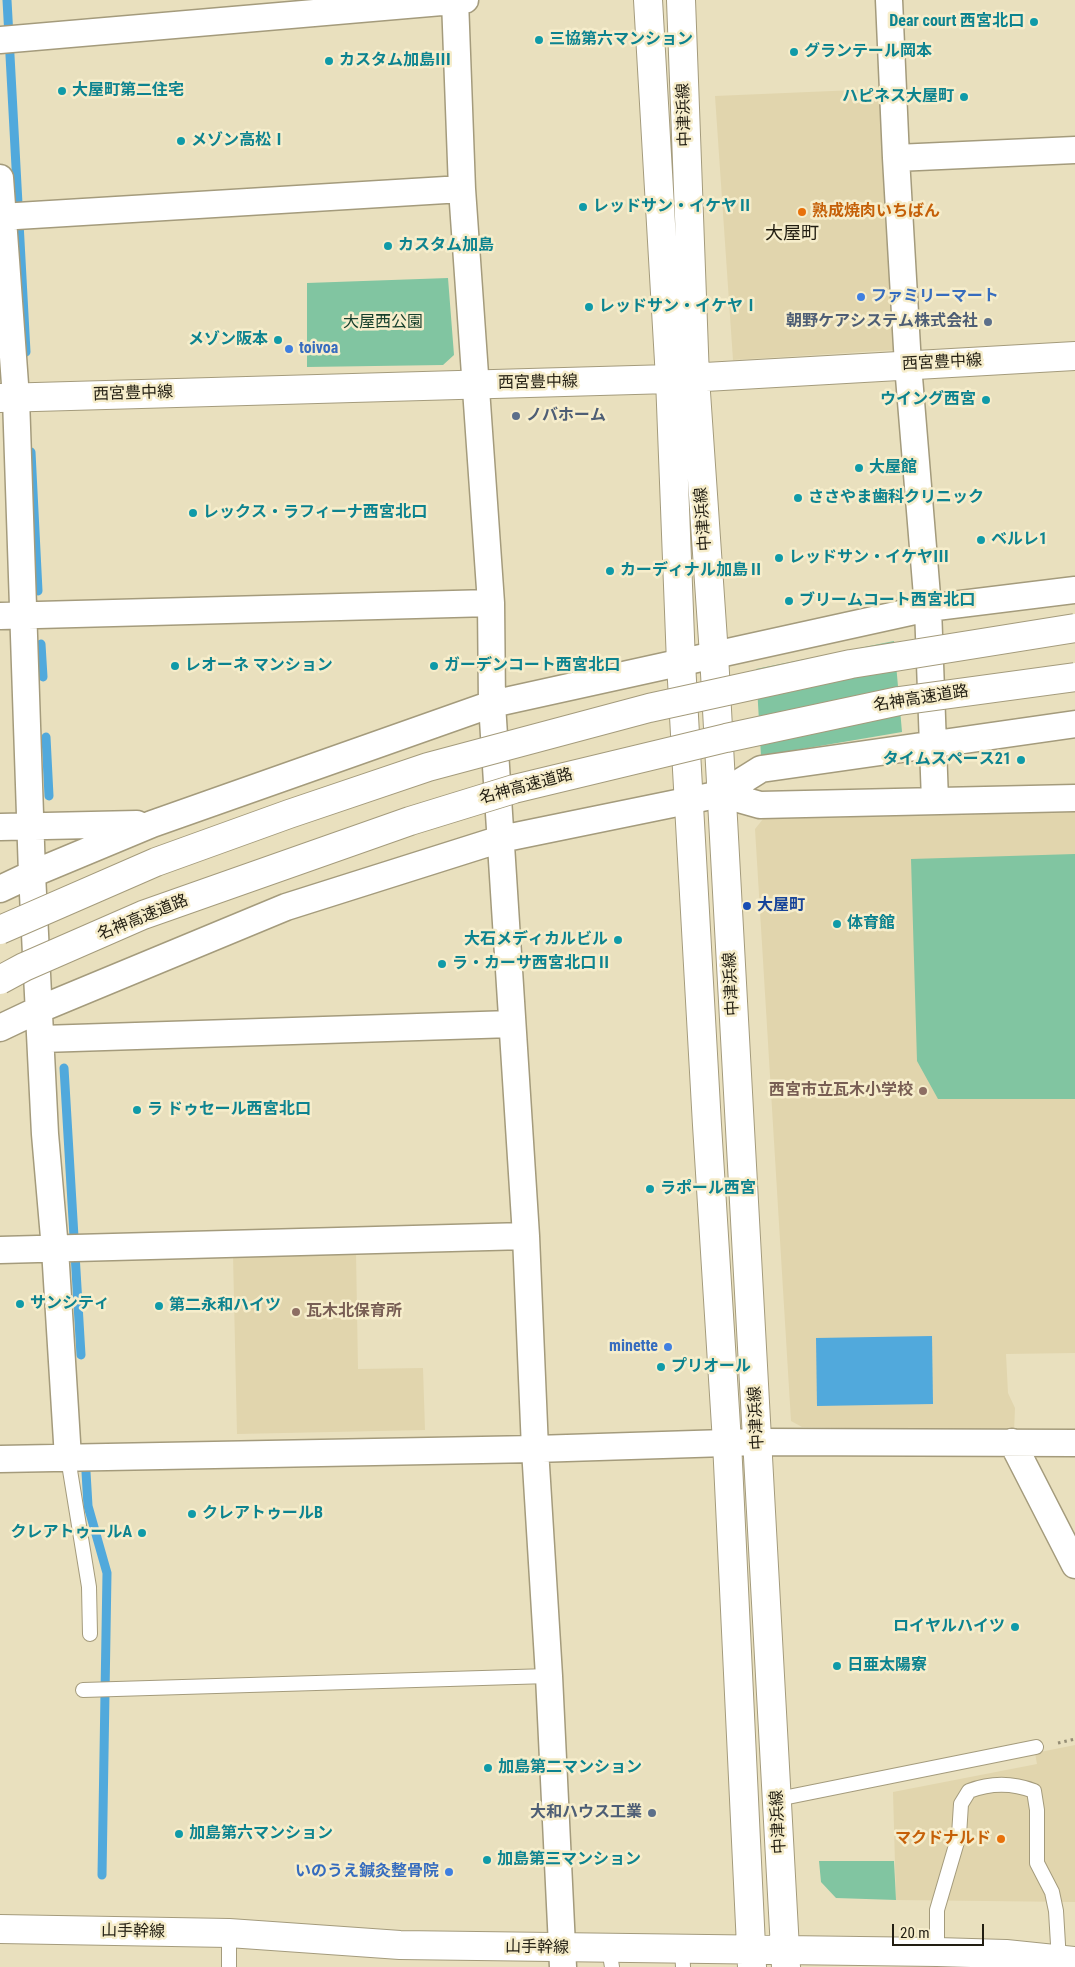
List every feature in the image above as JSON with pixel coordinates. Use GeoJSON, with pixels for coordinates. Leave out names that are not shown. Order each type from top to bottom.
{"type":"FeatureCollection","features":[{"type":"Feature","properties":{"kind":"main road","name":"中津浜線"},"geometry":{"type":"LineString","coordinates":[[648,0],[682,378],[714,655],[786,1958]]}},
{"type":"Feature","properties":{"kind":"main road","name":"中津浜線"},"geometry":{"type":"LineString","coordinates":[[681,0],[681,663],[706,1115],[727,1442],[752,1958]]}},
{"type":"Feature","properties":{"kind":"main road","name":"西宮豊中線"},"geometry":{"type":"LineString","coordinates":[[8,398],[682,378],[1075,356]]}},
{"type":"Feature","properties":{"kind":"main road"},"geometry":{"type":"LineString","coordinates":[[0,930],[156,862],[428,767],[649,708],[851,664],[1075,628]]}},
{"type":"Feature","properties":{"kind":"main road","name":"名神高速道路"},"geometry":{"type":"LineString","coordinates":[[0,980],[24,967],[143,915],[410,821],[514,789],[726,738],[899,701],[1075,677]]}},
{"type":"Feature","properties":{"kind":"main road","name":"山手幹線"},"geometry":{"type":"LineString","coordinates":[[0,1929],[229,1933],[563,1958],[786,1958],[937,1952],[1006,1961],[1067,1961]]}},
{"type":"Feature","properties":{"kind":"street"},"geometry":{"type":"LineString","coordinates":[[9,39],[458,0],[462,189],[491,603],[492,704],[526,1236],[535,1449],[549,1676],[563,1958]]}},
{"type":"Feature","properties":{"kind":"street"},"geometry":{"type":"LineString","coordinates":[[889,0],[908,365],[928,608],[935,800]]}},
{"type":"Feature","properties":{"kind":"street"},"geometry":{"type":"LineString","coordinates":[[896,158],[1075,150]]}},
{"type":"Feature","properties":{"kind":"street"},"geometry":{"type":"LineString","coordinates":[[0,178],[11,216],[8,398],[11,616],[30,826],[46,1134],[68,1249],[68,1458]]}},
{"type":"Feature","properties":{"kind":"street"},"geometry":{"type":"LineString","coordinates":[[11,216],[462,189]]}},
{"type":"Feature","properties":{"kind":"street"},"geometry":{"type":"LineString","coordinates":[[0,889],[152,824],[492,704],[928,608],[1075,590]]}},
{"type":"Feature","properties":{"kind":"street"},"geometry":{"type":"LineString","coordinates":[[11,616],[491,603]]}},
{"type":"Feature","properties":{"kind":"street"},"geometry":{"type":"LineString","coordinates":[[0,1028],[40,1009],[286,907],[501,839],[721,794],[762,769],[1075,724]]}},
{"type":"Feature","properties":{"kind":"street"},"geometry":{"type":"LineString","coordinates":[[721,794],[760,805],[1075,798]]}},
{"type":"Feature","properties":{"kind":"street"},"geometry":{"type":"LineString","coordinates":[[0,827],[152,824]]}},
{"type":"Feature","properties":{"kind":"street"},"geometry":{"type":"LineString","coordinates":[[42,1038],[512,1024]]}},
{"type":"Feature","properties":{"kind":"street"},"geometry":{"type":"LineString","coordinates":[[0,1250],[526,1236]]}},
{"type":"Feature","properties":{"kind":"street"},"geometry":{"type":"LineString","coordinates":[[0,1459],[535,1449],[727,1442],[1075,1443]]}},
{"type":"Feature","properties":{"kind":"street"},"geometry":{"type":"LineString","coordinates":[[1012,1442],[1075,1565]]}},
{"type":"Feature","properties":{"kind":"lane"},"geometry":{"type":"LineString","coordinates":[[68,1458],[89,1587],[90,1634]]}},
{"type":"Feature","properties":{"kind":"lane"},"geometry":{"type":"LineString","coordinates":[[83,1690],[549,1676]]}},
{"type":"Feature","properties":{"kind":"lane"},"geometry":{"type":"LineString","coordinates":[[778,1799],[1036,1747]]}},
{"type":"Feature","properties":{"kind":"lane"},"geometry":{"type":"LineString","coordinates":[[937,1952],[938,1910],[959,1835],[961,1804],[968,1791],[984,1785],[1020,1785],[1034,1791],[1037,1810],[1037,1863],[1052,1892],[1067,1961]]}},
{"type":"Feature","properties":{"kind":"lane"},"geometry":{"type":"LineString","coordinates":[[229,1933],[229,1967]]}},
{"type":"Feature","properties":{"kind":"shaded area"},"geometry":{"type":"Polygon","coordinates":[[[879,89],[895,350],[733,360],[715,96],[879,89]]]}},
{"type":"Feature","properties":{"kind":"shaded area","name":"西宮市立瓦木小学校"},"geometry":{"type":"Polygon","coordinates":[[[1075,812],[1075,1353],[1006,1354],[1008,1393],[1015,1408],[1014,1432],[802,1427],[791,1421],[755,829],[763,819],[1075,812]]]}},
{"type":"Feature","properties":{"kind":"shaded area","name":"瓦木北保育所"},"geometry":{"type":"Polygon","coordinates":[[[356,1252],[358,1369],[423,1368],[425,1430],[237,1434],[233,1255],[356,1252]]]}},
{"type":"Feature","properties":{"kind":"shaded area"},"geometry":{"type":"Polygon","coordinates":[[[1075,1745],[1075,1902],[896,1900],[893,1792],[1037,1764],[1035,1753],[1075,1745]]]}},
{"type":"Feature","properties":{"kind":"green space","name":"大屋西公園"},"geometry":{"type":"Polygon","coordinates":[[[448,278],[454,355],[443,365],[307,367],[307,283],[448,278]]]}},
{"type":"Feature","properties":{"kind":"green space"},"geometry":{"type":"Polygon","coordinates":[[[894,641],[902,732],[761,756],[756,669],[894,641]]]}},
{"type":"Feature","properties":{"kind":"green space"},"geometry":{"type":"Polygon","coordinates":[[[1075,854],[1075,1099],[938,1099],[917,1061],[911,859],[1075,854]]]}},
{"type":"Feature","properties":{"kind":"green space"},"geometry":{"type":"Polygon","coordinates":[[[819,1861],[894,1861],[896,1900],[836,1898],[821,1882],[819,1861]]]}},
{"type":"Feature","properties":{"kind":"water"},"geometry":{"type":"Polygon","coordinates":[[[932,1336],[933,1404],[817,1406],[816,1338],[932,1336]]]}},
{"type":"Feature","properties":{"kind":"waterway"},"geometry":{"type":"LineString","coordinates":[[7,0],[26,352]]}},
{"type":"Feature","properties":{"kind":"waterway"},"geometry":{"type":"LineString","coordinates":[[31,452],[38,591]]}},
{"type":"Feature","properties":{"kind":"waterway"},"geometry":{"type":"LineString","coordinates":[[41,644],[43,677]]}},
{"type":"Feature","properties":{"kind":"waterway"},"geometry":{"type":"LineString","coordinates":[[46,737],[49,796]]}},
{"type":"Feature","properties":{"kind":"waterway"},"geometry":{"type":"LineString","coordinates":[[64,1068],[81,1355]]}},
{"type":"Feature","properties":{"kind":"waterway"},"geometry":{"type":"LineString","coordinates":[[86,1472],[88,1506],[107,1573],[102,1875]]}},
{"type":"Feature","properties":{"kind":"place","name":"Dear court 西宮北口"},"geometry":{"type":"Point","coordinates":[1034,22]}},
{"type":"Feature","properties":{"kind":"place","name":"三協第六マンション"},"geometry":{"type":"Point","coordinates":[539,40]}},
{"type":"Feature","properties":{"kind":"place","name":"グランテール岡本"},"geometry":{"type":"Point","coordinates":[794,52]}},
{"type":"Feature","properties":{"kind":"place","name":"カスタム加島Ⅲ"},"geometry":{"type":"Point","coordinates":[329,61]}},
{"type":"Feature","properties":{"kind":"place","name":"大屋町第二住宅"},"geometry":{"type":"Point","coordinates":[62,91]}},
{"type":"Feature","properties":{"kind":"place","name":"ハピネス大屋町"},"geometry":{"type":"Point","coordinates":[964,97]}},
{"type":"Feature","properties":{"kind":"place","name":"メゾン高松Ⅰ"},"geometry":{"type":"Point","coordinates":[181,141]}},
{"type":"Feature","properties":{"kind":"place","name":"レッドサン・イケヤⅡ"},"geometry":{"type":"Point","coordinates":[583,207]}},
{"type":"Feature","properties":{"kind":"place","name":"熟成焼肉いちばん"},"geometry":{"type":"Point","coordinates":[802,212]}},
{"type":"Feature","properties":{"kind":"place","name":"カスタム加島"},"geometry":{"type":"Point","coordinates":[388,246]}},
{"type":"Feature","properties":{"kind":"place","name":"ファミリーマート"},"geometry":{"type":"Point","coordinates":[861,297]}},
{"type":"Feature","properties":{"kind":"place","name":"レッドサン・イケヤⅠ"},"geometry":{"type":"Point","coordinates":[589,307]}},
{"type":"Feature","properties":{"kind":"place","name":"朝野ケアシステム株式会社"},"geometry":{"type":"Point","coordinates":[988,322]}},
{"type":"Feature","properties":{"kind":"place","name":"メゾン阪本"},"geometry":{"type":"Point","coordinates":[278,340]}},
{"type":"Feature","properties":{"kind":"place","name":"toivoa"},"geometry":{"type":"Point","coordinates":[289,349]}},
{"type":"Feature","properties":{"kind":"place","name":"ウイング西宮"},"geometry":{"type":"Point","coordinates":[986,400]}},
{"type":"Feature","properties":{"kind":"place","name":"ノバホーム"},"geometry":{"type":"Point","coordinates":[516,416]}},
{"type":"Feature","properties":{"kind":"place","name":"大屋館"},"geometry":{"type":"Point","coordinates":[859,468]}},
{"type":"Feature","properties":{"kind":"place","name":"ささやま歯科クリニック"},"geometry":{"type":"Point","coordinates":[798,498]}},
{"type":"Feature","properties":{"kind":"place","name":"レックス・ラフィーナ西宮北口"},"geometry":{"type":"Point","coordinates":[193,513]}},
{"type":"Feature","properties":{"kind":"place","name":"ベルレ1"},"geometry":{"type":"Point","coordinates":[981,540]}},
{"type":"Feature","properties":{"kind":"place","name":"レッドサン・イケヤⅢ"},"geometry":{"type":"Point","coordinates":[779,558]}},
{"type":"Feature","properties":{"kind":"place","name":"カーディナル加島Ⅱ"},"geometry":{"type":"Point","coordinates":[610,571]}},
{"type":"Feature","properties":{"kind":"place","name":"ブリームコート西宮北口"},"geometry":{"type":"Point","coordinates":[789,601]}},
{"type":"Feature","properties":{"kind":"place","name":"レオーネ マンション"},"geometry":{"type":"Point","coordinates":[175,666]}},
{"type":"Feature","properties":{"kind":"place","name":"ガーデンコート西宮北口"},"geometry":{"type":"Point","coordinates":[434,666]}},
{"type":"Feature","properties":{"kind":"place","name":"タイムスペース21"},"geometry":{"type":"Point","coordinates":[1021,760]}},
{"type":"Feature","properties":{"kind":"place","name":"大屋町"},"geometry":{"type":"Point","coordinates":[747,906]}},
{"type":"Feature","properties":{"kind":"place","name":"体育館"},"geometry":{"type":"Point","coordinates":[837,924]}},
{"type":"Feature","properties":{"kind":"place","name":"大石メディカルビル"},"geometry":{"type":"Point","coordinates":[618,940]}},
{"type":"Feature","properties":{"kind":"place","name":"ラ・カーサ西宮北口Ⅱ"},"geometry":{"type":"Point","coordinates":[442,964]}},
{"type":"Feature","properties":{"kind":"place","name":"西宮市立瓦木小学校"},"geometry":{"type":"Point","coordinates":[923,1091]}},
{"type":"Feature","properties":{"kind":"place","name":"ラ ドゥセール西宮北口"},"geometry":{"type":"Point","coordinates":[137,1110]}},
{"type":"Feature","properties":{"kind":"place","name":"ラポール西宮"},"geometry":{"type":"Point","coordinates":[650,1189]}},
{"type":"Feature","properties":{"kind":"place","name":"サンシティ"},"geometry":{"type":"Point","coordinates":[20,1304]}},
{"type":"Feature","properties":{"kind":"place","name":"第二永和ハイツ"},"geometry":{"type":"Point","coordinates":[159,1306]}},
{"type":"Feature","properties":{"kind":"place","name":"瓦木北保育所"},"geometry":{"type":"Point","coordinates":[296,1312]}},
{"type":"Feature","properties":{"kind":"place","name":"minette"},"geometry":{"type":"Point","coordinates":[668,1347]}},
{"type":"Feature","properties":{"kind":"place","name":"プリオール"},"geometry":{"type":"Point","coordinates":[661,1367]}},
{"type":"Feature","properties":{"kind":"place","name":"クレアトゥールB"},"geometry":{"type":"Point","coordinates":[192,1514]}},
{"type":"Feature","properties":{"kind":"place","name":"クレアトゥールA"},"geometry":{"type":"Point","coordinates":[142,1533]}},
{"type":"Feature","properties":{"kind":"place","name":"ロイヤルハイツ"},"geometry":{"type":"Point","coordinates":[1015,1627]}},
{"type":"Feature","properties":{"kind":"place","name":"日亜太陽寮"},"geometry":{"type":"Point","coordinates":[837,1666]}},
{"type":"Feature","properties":{"kind":"place","name":"加島第二マンション"},"geometry":{"type":"Point","coordinates":[488,1768]}},
{"type":"Feature","properties":{"kind":"place","name":"大和ハウス工業"},"geometry":{"type":"Point","coordinates":[652,1813]}},
{"type":"Feature","properties":{"kind":"place","name":"加島第六マンション"},"geometry":{"type":"Point","coordinates":[179,1834]}},
{"type":"Feature","properties":{"kind":"place","name":"マクドナルド"},"geometry":{"type":"Point","coordinates":[1001,1839]}},
{"type":"Feature","properties":{"kind":"place","name":"加島第三マンション"},"geometry":{"type":"Point","coordinates":[487,1860]}},
{"type":"Feature","properties":{"kind":"place","name":"いのうえ鍼灸整骨院"},"geometry":{"type":"Point","coordinates":[449,1872]}},
{"type":"Feature","properties":{"kind":"district","name":"大屋町"},"geometry":{"type":"Point","coordinates":[792,234]}}]}
